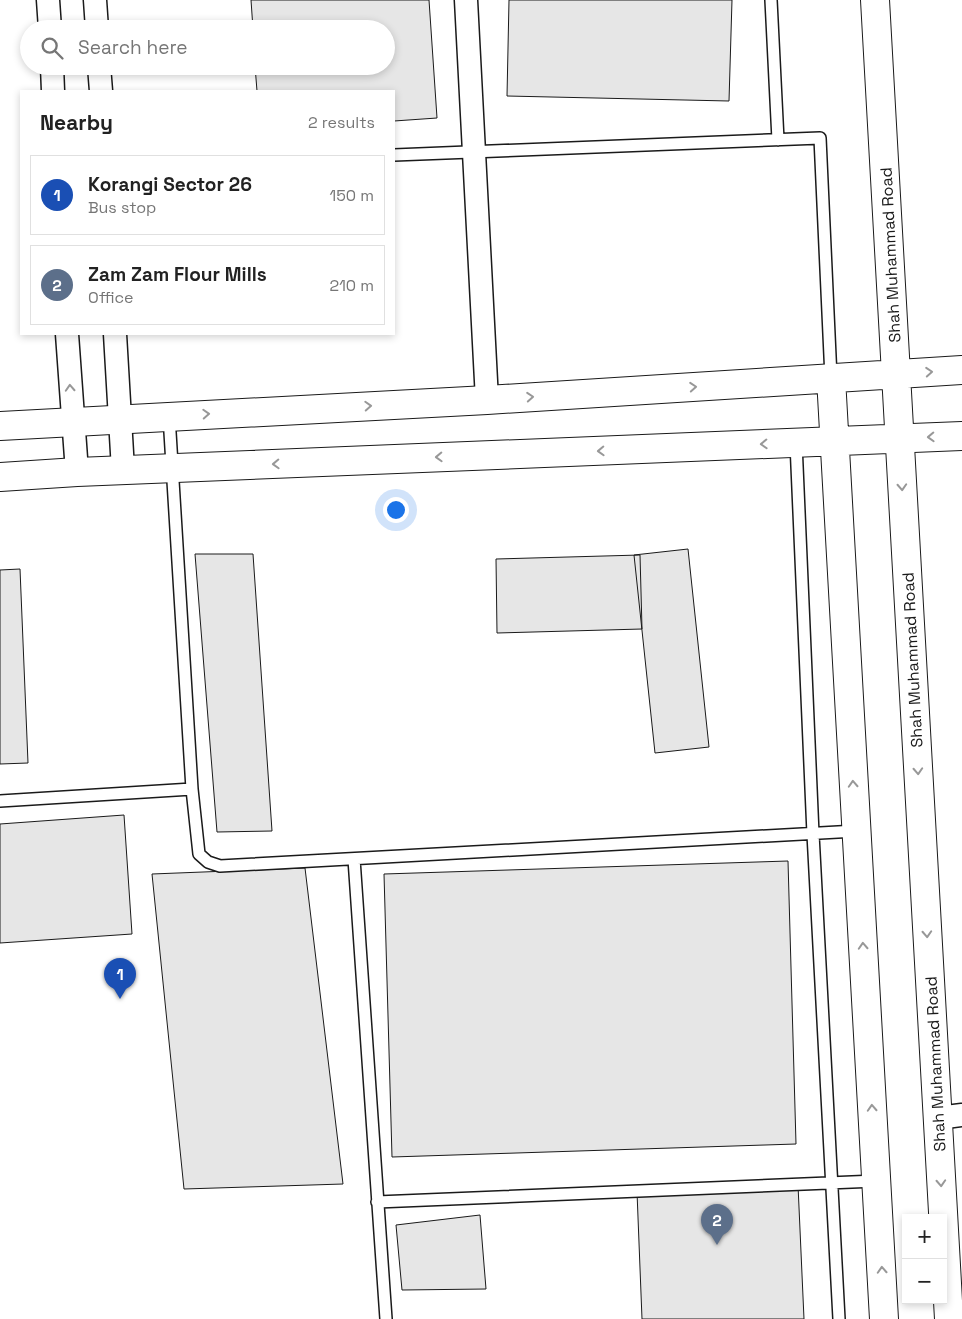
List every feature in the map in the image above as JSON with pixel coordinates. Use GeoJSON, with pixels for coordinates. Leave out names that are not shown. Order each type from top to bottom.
{"type":"FeatureCollection","features":[{"type":"Feature","properties":{"kind":"street"},"geometry":{"type":"LineString","coordinates":[[48,0],[49,20]]}},
{"type":"Feature","properties":{"kind":"street"},"geometry":{"type":"LineString","coordinates":[[96,0],[97,20]]}},
{"type":"Feature","properties":{"kind":"street"},"geometry":{"type":"LineString","coordinates":[[466,0],[487,400]]}},
{"type":"Feature","properties":{"kind":"street","name":"Shah Muhammad Road"},"geometry":{"type":"LineString","coordinates":[[875,0],[900,438],[950,1116],[949,1319]]}},
{"type":"Feature","properties":{"kind":"street"},"geometry":{"type":"LineString","coordinates":[[52,75],[53,90]]}},
{"type":"Feature","properties":{"kind":"street"},"geometry":{"type":"LineString","coordinates":[[100,75],[101,90]]}},
{"type":"Feature","properties":{"kind":"street"},"geometry":{"type":"LineString","coordinates":[[67,335],[77,472]]}},
{"type":"Feature","properties":{"kind":"street"},"geometry":{"type":"LineString","coordinates":[[115,335],[123,470]]}},
{"type":"Feature","properties":{"kind":"street"},"geometry":{"type":"LineString","coordinates":[[0,426],[119,418],[487,400],[962,370]]}},
{"type":"Feature","properties":{"kind":"street"},"geometry":{"type":"LineString","coordinates":[[831,378],[833,442],[884,1319]]}},
{"type":"Feature","properties":{"kind":"street"},"geometry":{"type":"LineString","coordinates":[[0,477],[123,470],[900,438],[962,441]]}},
{"type":"Feature","properties":{"kind":"lane"},"geometry":{"type":"LineString","coordinates":[[771,0],[778,140]]}},
{"type":"Feature","properties":{"kind":"lane"},"geometry":{"type":"LineString","coordinates":[[395,155],[820,138],[831,378]]}},
{"type":"Feature","properties":{"kind":"lane"},"geometry":{"type":"LineString","coordinates":[[169,416],[174,468],[192,788],[200,854],[208,862],[220,866],[856,832]]}},
{"type":"Feature","properties":{"kind":"lane"},"geometry":{"type":"LineString","coordinates":[[796,443],[830,1183],[839,1319]]}},
{"type":"Feature","properties":{"kind":"lane"},"geometry":{"type":"LineString","coordinates":[[0,801],[192,788]]}},
{"type":"Feature","properties":{"kind":"lane"},"geometry":{"type":"LineString","coordinates":[[354,859],[386,1319]]}},
{"type":"Feature","properties":{"kind":"lane"},"geometry":{"type":"LineString","coordinates":[[377,1202],[876,1181]]}},
{"type":"Feature","properties":{"kind":"building"},"geometry":{"type":"Polygon","coordinates":[[[251,0],[429,0],[437,118],[395,121],[395,90],[257,90],[256,75],[395,75],[395,20],[252,20],[251,0]]]}},
{"type":"Feature","properties":{"kind":"building"},"geometry":{"type":"Polygon","coordinates":[[[509,0],[732,0],[729,101],[507,96],[509,0]]]}},
{"type":"Feature","properties":{"kind":"building"},"geometry":{"type":"Polygon","coordinates":[[[688,549],[709,747],[655,753],[634,555],[688,549]]]}},
{"type":"Feature","properties":{"kind":"building"},"geometry":{"type":"Polygon","coordinates":[[[195,554],[253,554],[272,831],[217,832],[195,554]]]}},
{"type":"Feature","properties":{"kind":"building"},"geometry":{"type":"Polygon","coordinates":[[[640,555],[642,629],[497,633],[496,559],[640,555]]]}},
{"type":"Feature","properties":{"kind":"building"},"geometry":{"type":"Polygon","coordinates":[[[20,569],[28,763],[0,764],[0,570],[20,569]]]}},
{"type":"Feature","properties":{"kind":"building"},"geometry":{"type":"Polygon","coordinates":[[[124,815],[132,934],[0,943],[0,824],[124,815]]]}},
{"type":"Feature","properties":{"kind":"building"},"geometry":{"type":"Polygon","coordinates":[[[788,861],[796,1144],[392,1157],[384,874],[788,861]]]}},
{"type":"Feature","properties":{"kind":"building"},"geometry":{"type":"Polygon","coordinates":[[[305,868],[343,1184],[184,1189],[152,874],[305,868]]]}},
{"type":"Feature","properties":{"kind":"building"},"geometry":{"type":"Polygon","coordinates":[[[798,1185],[804,1319],[642,1319],[637,1192],[798,1185]]]}},
{"type":"Feature","properties":{"kind":"building"},"geometry":{"type":"Polygon","coordinates":[[[480,1215],[486,1289],[402,1290],[396,1225],[480,1215]]]}},
{"type":"Feature","properties":{"kind":"place","name":"Korangi Sector 26"},"geometry":{"type":"Point","coordinates":[120,999]}},
{"type":"Feature","properties":{"kind":"place","name":"Zam Zam Flour Mills"},"geometry":{"type":"Point","coordinates":[717,1245]}}]}
